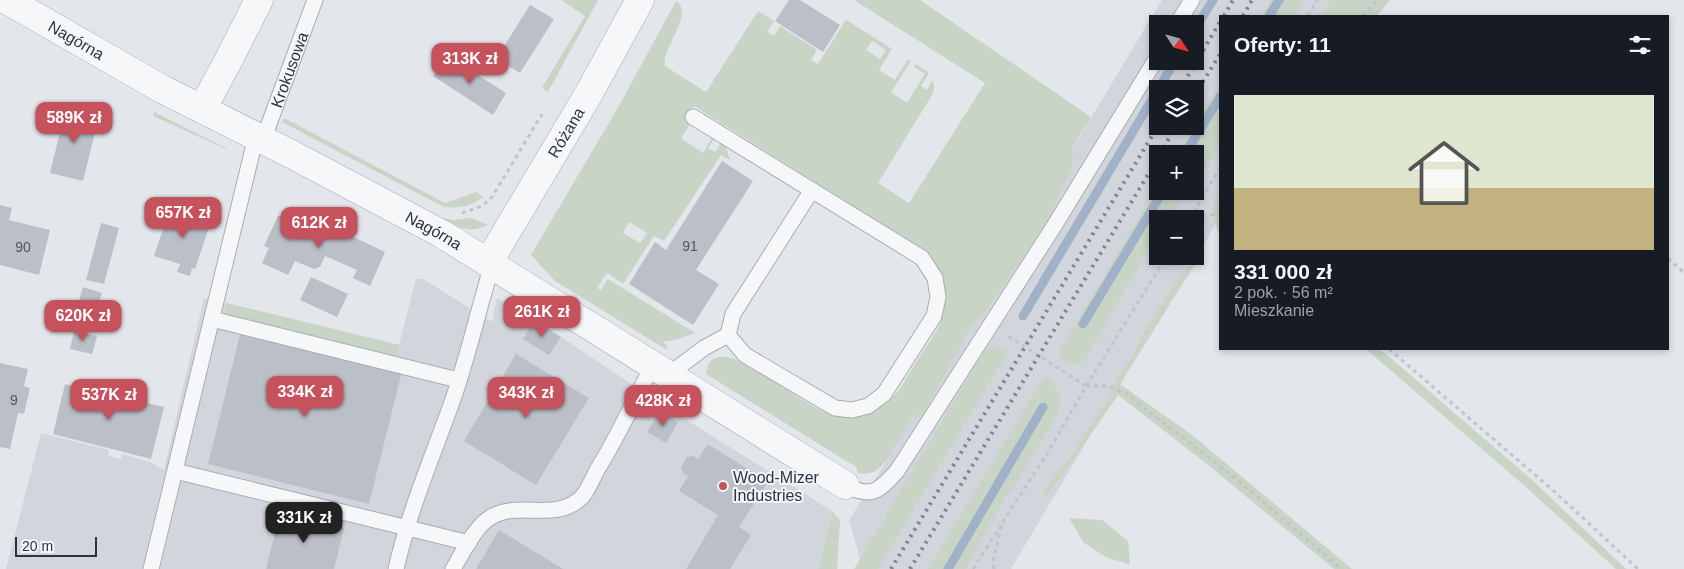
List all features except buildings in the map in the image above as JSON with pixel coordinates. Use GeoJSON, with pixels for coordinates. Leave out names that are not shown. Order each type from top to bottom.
{"type":"FeatureCollection","features":[{"type":"Feature","properties":{"kind":"street","name":"Nagórna"},"geometry":{"type":"LineString","coordinates":[[7,0],[162,89],[260,138],[433,230],[845,485]]}},
{"type":"Feature","properties":{"kind":"street"},"geometry":{"type":"LineString","coordinates":[[202,109],[228,63],[259,0]]}},
{"type":"Feature","properties":{"kind":"street","name":"Różana"},"geometry":{"type":"LineString","coordinates":[[490,264],[588,95],[640,0]]}},
{"type":"Feature","properties":{"kind":"lane","name":"Krokusowa"},"geometry":{"type":"LineString","coordinates":[[151,569],[216,301],[260,138],[314,0]]}},
{"type":"Feature","properties":{"kind":"lane"},"geometry":{"type":"LineString","coordinates":[[1183,15],[1192,0]]}},
{"type":"Feature","properties":{"kind":"lane"},"geometry":{"type":"LineString","coordinates":[[845,485],[858,492],[870,492],[882,486],[897,471],[1056,223],[1149,70]]}},
{"type":"Feature","properties":{"kind":"lane"},"geometry":{"type":"LineString","coordinates":[[693,117],[922,258],[934,278],[938,297],[934,316],[884,394],[868,406],[852,410],[835,408],[745,355],[728,335]]}},
{"type":"Feature","properties":{"kind":"lane"},"geometry":{"type":"LineString","coordinates":[[452,569],[480,527],[490,517],[504,511],[524,509],[545,511],[564,508],[582,497],[661,370],[728,335],[733,314],[812,190]]}},
{"type":"Feature","properties":{"kind":"lane"},"geometry":{"type":"LineString","coordinates":[[396,569],[406,528],[458,380],[490,264]]}},
{"type":"Feature","properties":{"kind":"lane"},"geometry":{"type":"LineString","coordinates":[[212,319],[458,380]]}},
{"type":"Feature","properties":{"kind":"lane"},"geometry":{"type":"LineString","coordinates":[[175,471],[469,543]]}},
{"type":"Feature","properties":{"kind":"path"},"geometry":{"type":"LineString","coordinates":[[1309,15],[1317,0]]}},
{"type":"Feature","properties":{"kind":"path"},"geometry":{"type":"LineString","coordinates":[[1364,15],[1377,0]]}},
{"type":"Feature","properties":{"kind":"path"},"geometry":{"type":"LineString","coordinates":[[454,214],[474,209],[488,202],[545,109]]}},
{"type":"Feature","properties":{"kind":"path"},"geometry":{"type":"LineString","coordinates":[[1195,210],[1219,169]]}},
{"type":"Feature","properties":{"kind":"path"},"geometry":{"type":"LineString","coordinates":[[1204,217],[1219,215]]}},
{"type":"Feature","properties":{"kind":"path"},"geometry":{"type":"LineString","coordinates":[[1669,259],[1684,273]]}},
{"type":"Feature","properties":{"kind":"path"},"geometry":{"type":"LineString","coordinates":[[973,569],[1047,454],[1086,386],[1161,265]]}},
{"type":"Feature","properties":{"kind":"path"},"geometry":{"type":"LineString","coordinates":[[990,324],[1086,386],[1108,386],[1125,394],[1229,473],[1342,569]]}},
{"type":"Feature","properties":{"kind":"path"},"geometry":{"type":"LineString","coordinates":[[1390,350],[1549,487],[1638,569]]}},
{"type":"Feature","properties":{"kind":"path"},"geometry":{"type":"LineString","coordinates":[[994,569],[1002,523]]}},
{"type":"Feature","properties":{"kind":"shaded area"},"geometry":{"type":"Polygon","coordinates":[[[1162,0],[1350,0],[1342,15],[1219,15],[1219,219],[1204,244],[1204,210],[1149,210],[1149,265],[1192,265],[1011,569],[863,569],[849,520],[880,472],[924,392],[1149,22],[1149,70],[1204,70],[1204,15],[1153,15],[1162,0]]]}},
{"type":"Feature","properties":{"kind":"shaded area","name":"Wood-Mizer Industries"},"geometry":{"type":"Polygon","coordinates":[[[416,279],[423,279],[492,322],[497,298],[832,511],[819,569],[6,569],[41,433],[109,450],[108,456],[121,459],[122,454],[150,462],[164,470],[204,298],[399,345],[416,279]]]}},
{"type":"Feature","properties":{"kind":"green space"},"geometry":{"type":"Polygon","coordinates":[[[561,0],[598,0],[548,92],[542,88],[585,16],[561,0]]]}},
{"type":"Feature","properties":{"kind":"green space"},"geometry":{"type":"Polygon","coordinates":[[[854,0],[920,0],[1091,117],[1072,148],[1072,168],[1048,220],[987,309],[970,329],[923,414],[912,417],[884,463],[871,473],[858,473],[856,467],[706,374],[709,363],[716,358],[725,357],[746,364],[809,404],[834,415],[842,417],[858,416],[881,407],[899,390],[934,334],[943,313],[944,290],[937,270],[914,244],[694,106],[685,120],[690,124],[681,138],[703,153],[712,138],[714,139],[708,148],[715,152],[721,143],[726,147],[730,160],[721,155],[664,241],[654,236],[623,284],[607,273],[597,288],[601,290],[608,279],[695,333],[662,342],[667,345],[667,350],[555,281],[531,255],[620,104],[676,1],[681,7],[682,14],[665,59],[665,66],[706,92],[758,11],[774,21],[767,32],[774,36],[780,26],[817,50],[811,60],[818,64],[846,20],[892,49],[879,70],[895,80],[908,59],[911,61],[891,92],[907,103],[925,74],[914,67],[916,64],[929,73],[921,86],[927,90],[933,80],[934,89],[932,95],[878,183],[909,203],[985,83],[854,0]],[[872,41],[866,50],[880,59],[886,50],[872,41]],[[629,222],[623,233],[640,243],[647,233],[629,222]]]}},
{"type":"Feature","properties":{"kind":"green space"},"geometry":{"type":"Polygon","coordinates":[[[1271,0],[1304,0],[1296,15],[1262,15],[1271,0]]]}},
{"type":"Feature","properties":{"kind":"green space"},"geometry":{"type":"Polygon","coordinates":[[[1331,0],[1390,0],[1378,15],[1322,15],[1331,0]]]}},
{"type":"Feature","properties":{"kind":"green space"},"geometry":{"type":"Polygon","coordinates":[[[1219,86],[1219,146],[1204,169],[1204,145],[1183,145],[1189,135],[1204,135],[1204,111],[1219,86]]]}},
{"type":"Feature","properties":{"kind":"green space"},"geometry":{"type":"Polygon","coordinates":[[[154,112],[226,148],[226,149],[153,116],[154,112]]]}},
{"type":"Feature","properties":{"kind":"green space"},"geometry":{"type":"Polygon","coordinates":[[[283,119],[445,203],[476,192],[483,197],[474,203],[464,206],[453,208],[442,206],[282,122],[283,119]]]}},
{"type":"Feature","properties":{"kind":"green space"},"geometry":{"type":"Polygon","coordinates":[[[1219,191],[1219,231],[1217,230],[1213,209],[1219,191]]]}},
{"type":"Feature","properties":{"kind":"green space"},"geometry":{"type":"Polygon","coordinates":[[[1149,200],[1180,200],[1173,210],[1149,210],[1149,248],[1085,360],[1076,364],[1069,364],[1063,359],[1059,351],[1149,200]]]}},
{"type":"Feature","properties":{"kind":"green space"},"geometry":{"type":"Polygon","coordinates":[[[442,218],[454,220],[471,218],[488,225],[475,229],[464,229],[442,218]]]}},
{"type":"Feature","properties":{"kind":"green space"},"geometry":{"type":"Polygon","coordinates":[[[1194,265],[1120,384],[1192,435],[1352,569],[1334,569],[1207,464],[1118,395],[1044,499],[1044,492],[1074,452],[1106,403],[1111,395],[1115,381],[1133,355],[1145,330],[1183,271],[1194,265]]]}},
{"type":"Feature","properties":{"kind":"green space"},"geometry":{"type":"Polygon","coordinates":[[[227,303],[399,345],[396,359],[224,317],[227,303]]]}},
{"type":"Feature","properties":{"kind":"green space"},"geometry":{"type":"Polygon","coordinates":[[[995,347],[1008,352],[878,569],[854,569],[979,359],[988,348],[995,347]]]}},
{"type":"Feature","properties":{"kind":"green space"},"geometry":{"type":"Polygon","coordinates":[[[1367,350],[1380,350],[1393,360],[1532,480],[1626,569],[1616,569],[1526,487],[1367,350]]]}},
{"type":"Feature","properties":{"kind":"green space"},"geometry":{"type":"Polygon","coordinates":[[[1045,375],[1056,387],[1060,397],[1058,413],[1004,500],[966,569],[928,569],[1045,375]]]}},
{"type":"Feature","properties":{"kind":"green space"},"geometry":{"type":"Polygon","coordinates":[[[832,511],[840,520],[837,569],[819,569],[832,511]]]}},
{"type":"Feature","properties":{"kind":"green space"},"geometry":{"type":"Polygon","coordinates":[[[1069,518],[1102,520],[1128,541],[1130,565],[1106,557],[1084,543],[1069,518]]]}},
{"type":"Feature","properties":{"kind":"waterway"},"geometry":{"type":"LineString","coordinates":[[1204,15],[1213,0]]}},
{"type":"Feature","properties":{"kind":"waterway"},"geometry":{"type":"LineString","coordinates":[[1270,15],[1279,0]]}},
{"type":"Feature","properties":{"kind":"waterway"},"geometry":{"type":"LineString","coordinates":[[1023,316],[1170,70]]}},
{"type":"Feature","properties":{"kind":"waterway"},"geometry":{"type":"LineString","coordinates":[[1191,145],[1219,99]]}},
{"type":"Feature","properties":{"kind":"waterway"},"geometry":{"type":"LineString","coordinates":[[1083,324],[1158,200]]}},
{"type":"Feature","properties":{"kind":"waterway"},"geometry":{"type":"LineString","coordinates":[[948,569],[1043,407]]}},
{"type":"Feature","properties":{"kind":"railway"},"geometry":{"type":"LineString","coordinates":[[1225,15],[1233,0]]}},
{"type":"Feature","properties":{"kind":"railway"},"geometry":{"type":"LineString","coordinates":[[1244,15],[1252,0]]}},
{"type":"Feature","properties":{"kind":"railway"},"geometry":{"type":"LineString","coordinates":[[1185,80],[1219,24]]}},
{"type":"Feature","properties":{"kind":"railway"},"geometry":{"type":"LineString","coordinates":[[1204,80],[1219,56]]}},
{"type":"Feature","properties":{"kind":"railway"},"geometry":{"type":"LineString","coordinates":[[891,569],[1153,135]]}},
{"type":"Feature","properties":{"kind":"railway"},"geometry":{"type":"LineString","coordinates":[[1165,145],[1171,135]]}},
{"type":"Feature","properties":{"kind":"railway"},"geometry":{"type":"LineString","coordinates":[[910,569],[1149,173]]}},
{"type":"Feature","properties":{"kind":"place","name":"Wood-Mizer Industries"},"geometry":{"type":"Point","coordinates":[723,486]}}]}
